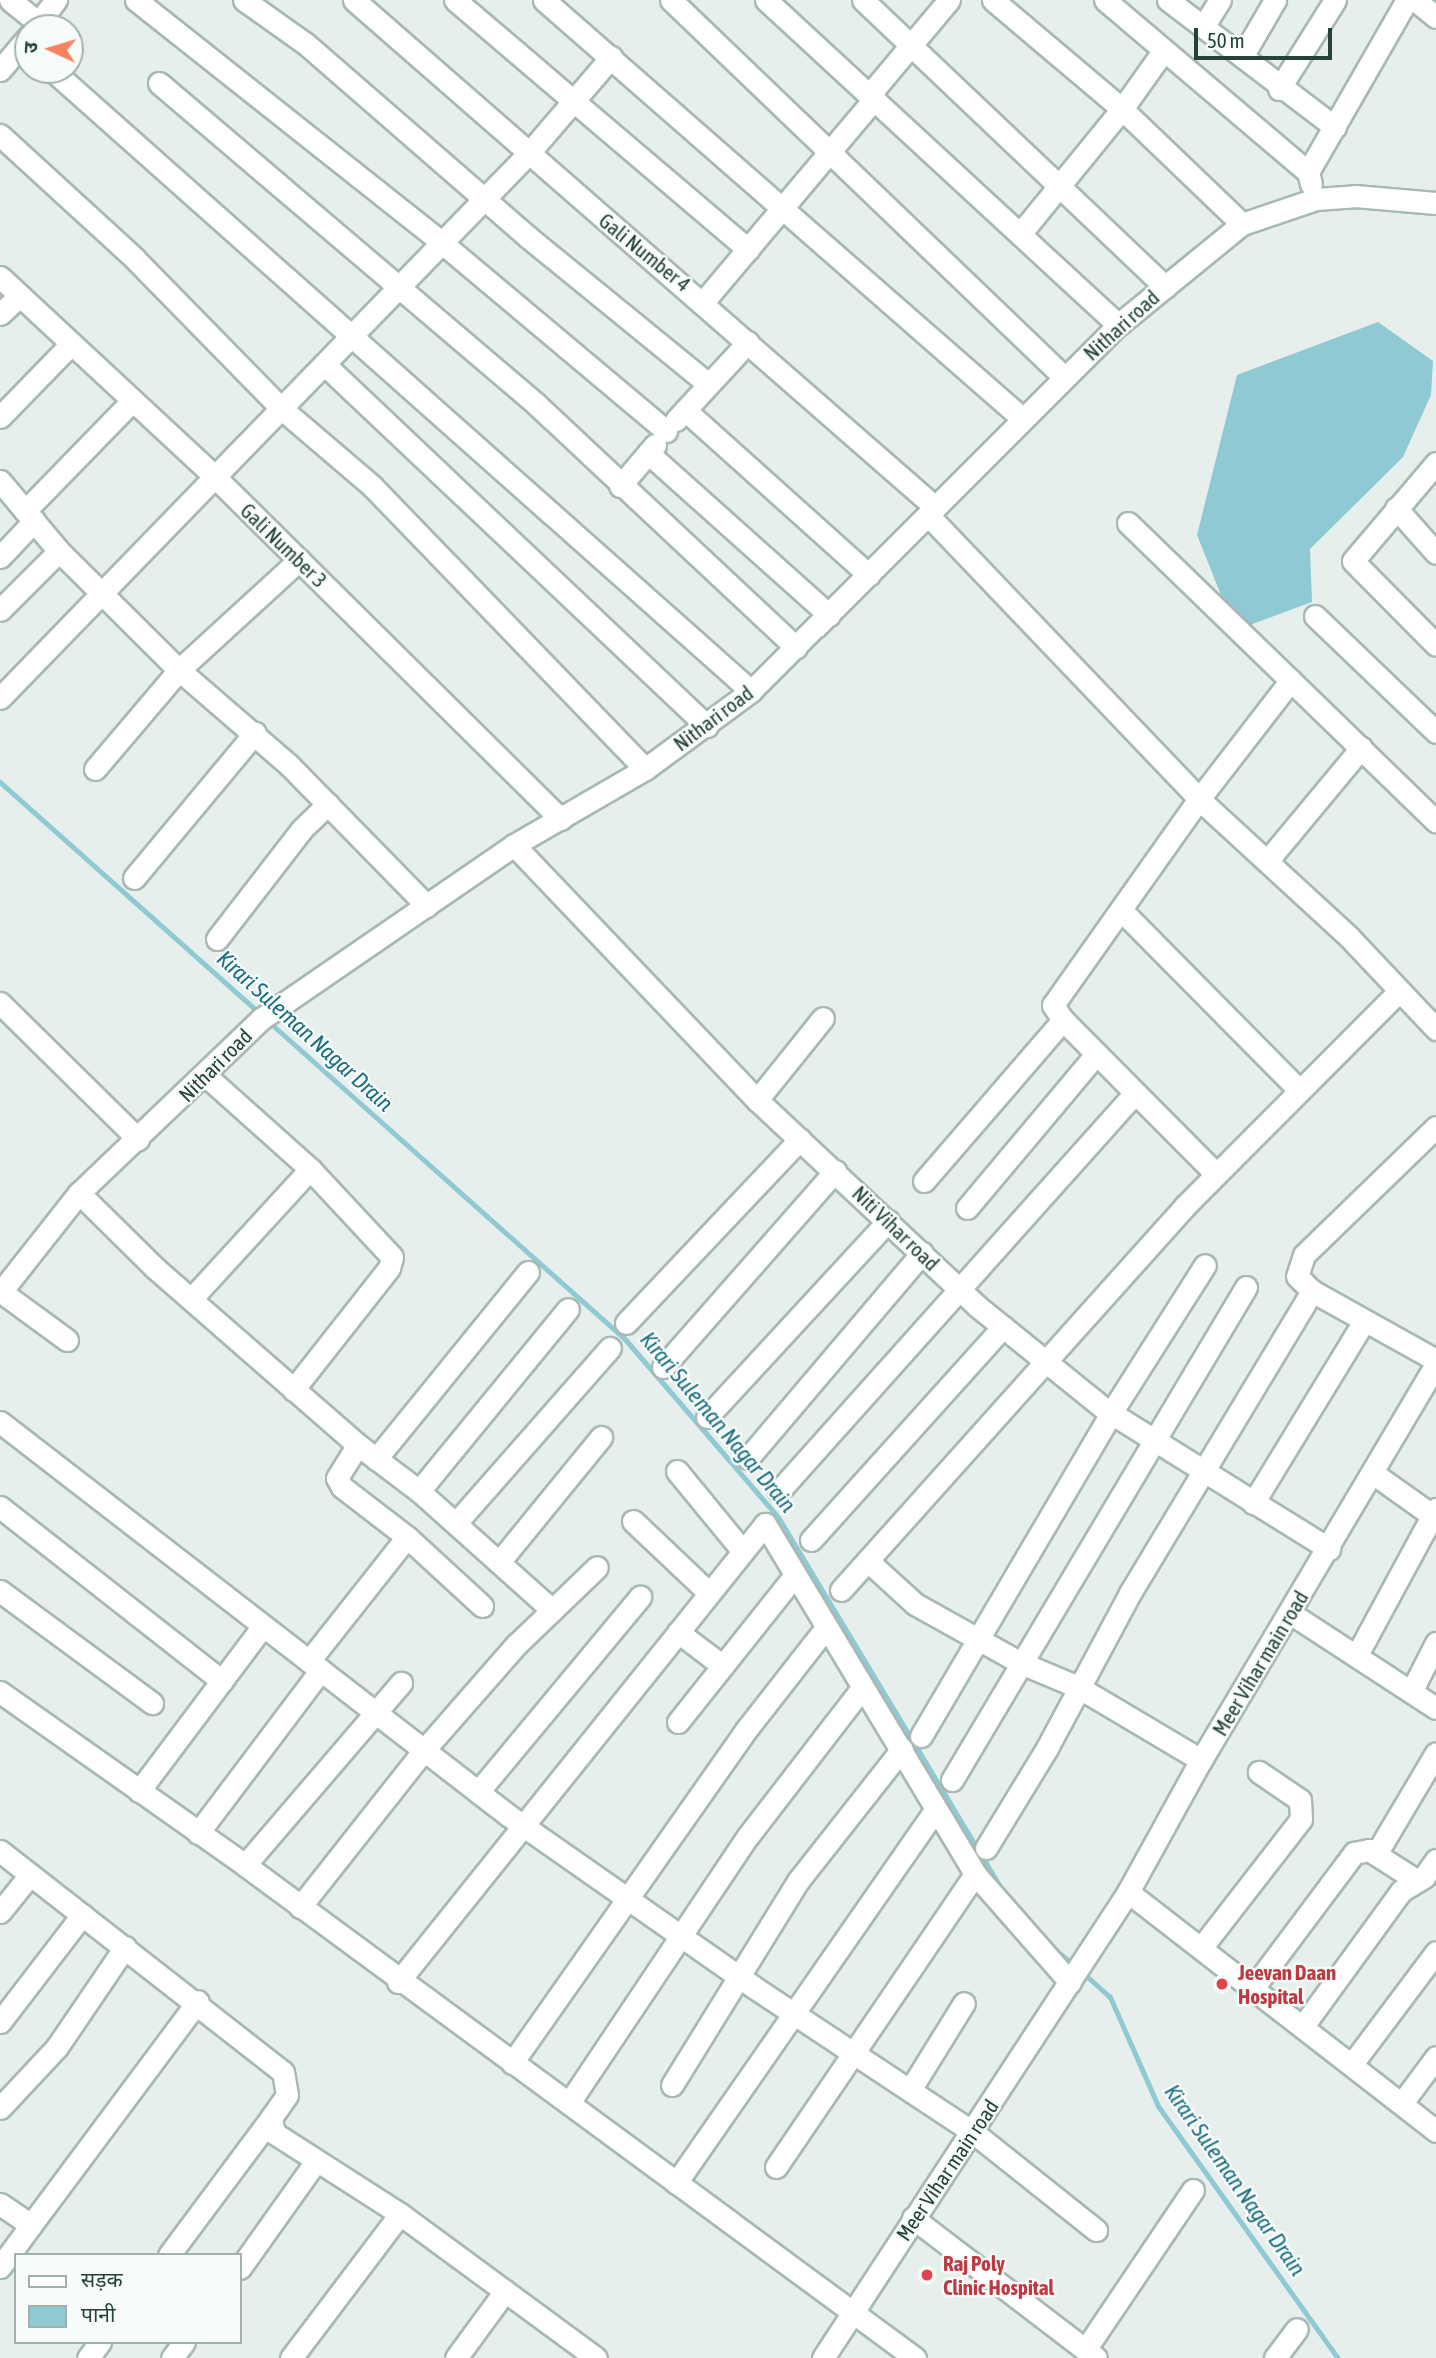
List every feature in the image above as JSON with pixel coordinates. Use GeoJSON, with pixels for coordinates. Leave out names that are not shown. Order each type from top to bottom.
{"type":"FeatureCollection","features":[{"type":"Feature","properties":{"kind":"street"},"geometry":{"type":"LineString","coordinates":[[45,14],[56,0]]}},
{"type":"Feature","properties":{"kind":"street"},"geometry":{"type":"LineString","coordinates":[[136,0],[441,242],[666,431]]}},
{"type":"Feature","properties":{"kind":"street"},"geometry":{"type":"LineString","coordinates":[[244,0],[306,44],[483,198],[708,384]]}},
{"type":"Feature","properties":{"kind":"street","name":"Gali Number 4"},"geometry":{"type":"LineString","coordinates":[[354,0],[528,154],[704,301],[931,511],[1199,799],[1268,860],[1436,1028]]}},
{"type":"Feature","properties":{"kind":"street"},"geometry":{"type":"LineString","coordinates":[[455,0],[748,249]]}},
{"type":"Feature","properties":{"kind":"street"},"geometry":{"type":"LineString","coordinates":[[544,0],[784,206],[1023,419]]}},
{"type":"Feature","properties":{"kind":"street"},"geometry":{"type":"LineString","coordinates":[[671,0],[1065,377]]}},
{"type":"Feature","properties":{"kind":"street"},"geometry":{"type":"LineString","coordinates":[[766,0],[1118,325]]}},
{"type":"Feature","properties":{"kind":"street"},"geometry":{"type":"LineString","coordinates":[[863,0],[912,43],[1165,287]]}},
{"type":"Feature","properties":{"kind":"street"},"geometry":{"type":"LineString","coordinates":[[704,301],[830,152],[948,0]]}},
{"type":"Feature","properties":{"kind":"street"},"geometry":{"type":"LineString","coordinates":[[992,0],[1122,109],[1242,224]]}},
{"type":"Feature","properties":{"kind":"street"},"geometry":{"type":"LineString","coordinates":[[1105,0],[1308,172],[1316,199]]}},
{"type":"Feature","properties":{"kind":"street"},"geometry":{"type":"LineString","coordinates":[[1168,0],[1243,55],[1279,89],[1335,127]]}},
{"type":"Feature","properties":{"kind":"street"},"geometry":{"type":"LineString","coordinates":[[1203,27],[1220,0]]}},
{"type":"Feature","properties":{"kind":"street"},"geometry":{"type":"LineString","coordinates":[[1243,55],[1275,0]]}},
{"type":"Feature","properties":{"kind":"street"},"geometry":{"type":"LineString","coordinates":[[1279,89],[1335,0]]}},
{"type":"Feature","properties":{"kind":"street"},"geometry":{"type":"LineString","coordinates":[[1308,172],[1407,0]]}},
{"type":"Feature","properties":{"kind":"street"},"geometry":{"type":"LineString","coordinates":[[1415,0],[1436,17]]}},
{"type":"Feature","properties":{"kind":"street"},"geometry":{"type":"LineString","coordinates":[[1020,234],[1122,109],[1164,50]]}},
{"type":"Feature","properties":{"kind":"street"},"geometry":{"type":"LineString","coordinates":[[0,70],[14,52]]}},
{"type":"Feature","properties":{"kind":"street"},"geometry":{"type":"LineString","coordinates":[[0,698],[528,154],[611,57]]}},
{"type":"Feature","properties":{"kind":"street"},"geometry":{"type":"LineString","coordinates":[[159,83],[536,404],[620,486],[796,647]]}},
{"type":"Feature","properties":{"kind":"street"},"geometry":{"type":"LineString","coordinates":[[68,84],[751,691]]}},
{"type":"Feature","properties":{"kind":"street"},"geometry":{"type":"LineString","coordinates":[[0,135],[134,258],[282,409],[372,486],[645,769]]}},
{"type":"Feature","properties":{"kind":"street","name":"Nithari road"},"geometry":{"type":"LineString","coordinates":[[0,1292],[79,1193],[265,1015],[514,845],[645,769],[751,691],[1118,325],[1242,224],[1316,199],[1355,197],[1436,203]]}},
{"type":"Feature","properties":{"kind":"street","name":"Gali Number 3"},"geometry":{"type":"LineString","coordinates":[[0,277],[216,478],[561,819]]}},
{"type":"Feature","properties":{"kind":"street"},"geometry":{"type":"LineString","coordinates":[[0,314],[19,296]]}},
{"type":"Feature","properties":{"kind":"street"},"geometry":{"type":"LineString","coordinates":[[620,486],[666,431],[748,342]]}},
{"type":"Feature","properties":{"kind":"street"},"geometry":{"type":"LineString","coordinates":[[0,417],[71,344]]}},
{"type":"Feature","properties":{"kind":"street"},"geometry":{"type":"LineString","coordinates":[[324,364],[706,726]]}},
{"type":"Feature","properties":{"kind":"street"},"geometry":{"type":"LineString","coordinates":[[0,557],[30,516],[132,401]]}},
{"type":"Feature","properties":{"kind":"street"},"geometry":{"type":"LineString","coordinates":[[685,410],[869,575]]}},
{"type":"Feature","properties":{"kind":"street"},"geometry":{"type":"LineString","coordinates":[[648,453],[829,615]]}},
{"type":"Feature","properties":{"kind":"street"},"geometry":{"type":"LineString","coordinates":[[1434,470],[1396,508],[1353,561],[1436,645]]}},
{"type":"Feature","properties":{"kind":"street"},"geometry":{"type":"LineString","coordinates":[[4,494],[30,516],[60,551],[104,592],[179,670],[255,733],[328,804],[427,906]]}},
{"type":"Feature","properties":{"kind":"street"},"geometry":{"type":"LineString","coordinates":[[1396,508],[1436,553]]}},
{"type":"Feature","properties":{"kind":"street"},"geometry":{"type":"LineString","coordinates":[[1128,523],[1436,821]]}},
{"type":"Feature","properties":{"kind":"street"},"geometry":{"type":"LineString","coordinates":[[0,610],[60,551]]}},
{"type":"Feature","properties":{"kind":"street"},"geometry":{"type":"LineString","coordinates":[[95,769],[179,670],[299,560]]}},
{"type":"Feature","properties":{"kind":"street"},"geometry":{"type":"LineString","coordinates":[[1315,616],[1436,733]]}},
{"type":"Feature","properties":{"kind":"street"},"geometry":{"type":"LineString","coordinates":[[1216,1174],[1063,1020],[1053,1005],[1056,997],[1199,799],[1291,680]]}},
{"type":"Feature","properties":{"kind":"street"},"geometry":{"type":"LineString","coordinates":[[134,878],[255,733]]}},
{"type":"Feature","properties":{"kind":"street"},"geometry":{"type":"LineString","coordinates":[[1268,860],[1361,748]]}},
{"type":"Feature","properties":{"kind":"street"},"geometry":{"type":"LineString","coordinates":[[217,939],[302,829],[328,804]]}},
{"type":"Feature","properties":{"kind":"street","name":"Niti Vihar road"},"geometry":{"type":"LineString","coordinates":[[514,845],[757,1100],[959,1289],[1111,1413],[1329,1549]]}},
{"type":"Feature","properties":{"kind":"street"},"geometry":{"type":"LineString","coordinates":[[1121,909],[1299,1090]]}},
{"type":"Feature","properties":{"kind":"street"},"geometry":{"type":"LineString","coordinates":[[841,1590],[1216,1174],[1399,991]]}},
{"type":"Feature","properties":{"kind":"street"},"geometry":{"type":"LineString","coordinates":[[2,1009],[138,1139]]}},
{"type":"Feature","properties":{"kind":"street"},"geometry":{"type":"LineString","coordinates":[[757,1100],[822,1018]]}},
{"type":"Feature","properties":{"kind":"street"},"geometry":{"type":"LineString","coordinates":[[924,1181],[1063,1020]]}},
{"type":"Feature","properties":{"kind":"street"},"geometry":{"type":"LineString","coordinates":[[967,1208],[1097,1054]]}},
{"type":"Feature","properties":{"kind":"street"},"geometry":{"type":"LineString","coordinates":[[205,1075],[310,1169],[387,1250],[391,1263],[293,1390]]}},
{"type":"Feature","properties":{"kind":"street"},"geometry":{"type":"LineString","coordinates":[[779,1491],[1135,1093]]}},
{"type":"Feature","properties":{"kind":"street"},"geometry":{"type":"LineString","coordinates":[[1436,1128],[1304,1255],[1297,1276],[1312,1291],[1436,1362]]}},
{"type":"Feature","properties":{"kind":"street"},"geometry":{"type":"LineString","coordinates":[[626,1323],[800,1139]]}},
{"type":"Feature","properties":{"kind":"street"},"geometry":{"type":"LineString","coordinates":[[192,1298],[310,1169]]}},
{"type":"Feature","properties":{"kind":"street"},"geometry":{"type":"LineString","coordinates":[[663,1367],[835,1171]]}},
{"type":"Feature","properties":{"kind":"street"},"geometry":{"type":"LineString","coordinates":[[79,1193],[293,1390],[358,1445],[419,1490],[552,1610]]}},
{"type":"Feature","properties":{"kind":"street"},"geometry":{"type":"LineString","coordinates":[[707,1417],[888,1221]]}},
{"type":"Feature","properties":{"kind":"street"},"geometry":{"type":"LineString","coordinates":[[748,1458],[922,1254]]}},
{"type":"Feature","properties":{"kind":"street"},"geometry":{"type":"LineString","coordinates":[[921,1736],[980,1640],[1111,1413],[1205,1265]]}},
{"type":"Feature","properties":{"kind":"street"},"geometry":{"type":"LineString","coordinates":[[376,1459],[528,1272]]}},
{"type":"Feature","properties":{"kind":"street"},"geometry":{"type":"LineString","coordinates":[[952,1780],[1152,1439],[1246,1287]]}},
{"type":"Feature","properties":{"kind":"street"},"geometry":{"type":"LineString","coordinates":[[986,1848],[1047,1748],[1078,1687],[1312,1291]]}},
{"type":"Feature","properties":{"kind":"street"},"geometry":{"type":"LineString","coordinates":[[0,1292],[67,1340]]}},
{"type":"Feature","properties":{"kind":"street"},"geometry":{"type":"LineString","coordinates":[[419,1490],[568,1309]]}},
{"type":"Feature","properties":{"kind":"street"},"geometry":{"type":"LineString","coordinates":[[1253,1503],[1364,1321]]}},
{"type":"Feature","properties":{"kind":"street"},"geometry":{"type":"LineString","coordinates":[[811,1540],[1003,1327]]}},
{"type":"Feature","properties":{"kind":"street"},"geometry":{"type":"LineString","coordinates":[[456,1522],[610,1348]]}},
{"type":"Feature","properties":{"kind":"street","name":"Meer Vihar main road"},"geometry":{"type":"LineString","coordinates":[[823,2358],[913,2218],[974,2133],[1128,1892],[1201,1760],[1374,1474],[1436,1362]]}},
{"type":"Feature","properties":{"kind":"street"},"geometry":{"type":"LineString","coordinates":[[0,1422],[522,1825],[740,1978],[974,2133],[1096,2230]]}},
{"type":"Feature","properties":{"kind":"street"},"geometry":{"type":"LineString","coordinates":[[500,1561],[601,1437]]}},
{"type":"Feature","properties":{"kind":"street"},"geometry":{"type":"LineString","coordinates":[[358,1445],[337,1478],[342,1487],[407,1537],[482,1606]]}},
{"type":"Feature","properties":{"kind":"street"},"geometry":{"type":"LineString","coordinates":[[677,1471],[741,1549]]}},
{"type":"Feature","properties":{"kind":"street"},"geometry":{"type":"LineString","coordinates":[[1358,1653],[1435,1514],[1374,1474]]}},
{"type":"Feature","properties":{"kind":"street"},"geometry":{"type":"LineString","coordinates":[[0,1507],[222,1681]]}},
{"type":"Feature","properties":{"kind":"street"},"geometry":{"type":"LineString","coordinates":[[633,1521],[708,1591]]}},
{"type":"Feature","properties":{"kind":"street"},"geometry":{"type":"LineString","coordinates":[[398,1982],[678,1632],[741,1549],[765,1524],[825,1629],[902,1749],[935,1811],[975,1874],[1076,1974]]}},
{"type":"Feature","properties":{"kind":"street"},"geometry":{"type":"LineString","coordinates":[[198,1833],[407,1537]]}},
{"type":"Feature","properties":{"kind":"street"},"geometry":{"type":"LineString","coordinates":[[869,1562],[915,1604],[1021,1663],[1078,1687],[1201,1760]]}},
{"type":"Feature","properties":{"kind":"street"},"geometry":{"type":"LineString","coordinates":[[300,1907],[424,1750],[552,1610],[597,1567]]}},
{"type":"Feature","properties":{"kind":"street"},"geometry":{"type":"LineString","coordinates":[[678,1722],[794,1576]]}},
{"type":"Feature","properties":{"kind":"street"},"geometry":{"type":"LineString","coordinates":[[0,1591],[152,1703]]}},
{"type":"Feature","properties":{"kind":"street"},"geometry":{"type":"LineString","coordinates":[[478,1792],[640,1597]]}},
{"type":"Feature","properties":{"kind":"street"},"geometry":{"type":"LineString","coordinates":[[1290,1613],[1358,1653],[1436,1708]]}},
{"type":"Feature","properties":{"kind":"street"},"geometry":{"type":"LineString","coordinates":[[139,1791],[263,1626]]}},
{"type":"Feature","properties":{"kind":"street"},"geometry":{"type":"LineString","coordinates":[[512,2063],[627,1899],[825,1629]]}},
{"type":"Feature","properties":{"kind":"street"},"geometry":{"type":"LineString","coordinates":[[678,1632],[723,1666]]}},
{"type":"Feature","properties":{"kind":"street"},"geometry":{"type":"LineString","coordinates":[[1412,1690],[1436,1643]]}},
{"type":"Feature","properties":{"kind":"street"},"geometry":{"type":"LineString","coordinates":[[245,1865],[374,1711],[401,1683]]}},
{"type":"Feature","properties":{"kind":"street"},"geometry":{"type":"LineString","coordinates":[[569,2103],[748,1836],[862,1688]]}},
{"type":"Feature","properties":{"kind":"street"},"geometry":{"type":"LineString","coordinates":[[0,1692],[245,1865],[398,1982],[569,2103],[915,2358]]}},
{"type":"Feature","properties":{"kind":"street"},"geometry":{"type":"LineString","coordinates":[[671,2085],[821,1849],[902,1749]]}},
{"type":"Feature","properties":{"kind":"street"},"geometry":{"type":"LineString","coordinates":[[1376,1854],[1436,1753]]}},
{"type":"Feature","properties":{"kind":"street"},"geometry":{"type":"LineString","coordinates":[[1201,1948],[1301,1819],[1300,1800],[1259,1772]]}},
{"type":"Feature","properties":{"kind":"street"},"geometry":{"type":"LineString","coordinates":[[676,2183],[935,1811]]}},
{"type":"Feature","properties":{"kind":"street"},"geometry":{"type":"LineString","coordinates":[[1253,1988],[1354,1853],[1362,1849],[1376,1854],[1416,1880]]}},
{"type":"Feature","properties":{"kind":"street"},"geometry":{"type":"LineString","coordinates":[[0,1851],[198,2001],[284,2072],[286,2095],[271,2119],[170,2253]]}},
{"type":"Feature","properties":{"kind":"street"},"geometry":{"type":"LineString","coordinates":[[1303,2026],[1401,1891],[1436,1860]]}},
{"type":"Feature","properties":{"kind":"street"},"geometry":{"type":"LineString","coordinates":[[776,2167],[975,1874]]}},
{"type":"Feature","properties":{"kind":"street"},"geometry":{"type":"LineString","coordinates":[[0,1912],[30,1875]]}},
{"type":"Feature","properties":{"kind":"street"},"geometry":{"type":"LineString","coordinates":[[1128,1892],[1436,2131]]}},
{"type":"Feature","properties":{"kind":"street"},"geometry":{"type":"LineString","coordinates":[[0,2022],[82,1915]]}},
{"type":"Feature","properties":{"kind":"street"},"geometry":{"type":"LineString","coordinates":[[0,2108],[65,2037],[125,1947]]}},
{"type":"Feature","properties":{"kind":"street"},"geometry":{"type":"LineString","coordinates":[[1352,2064],[1436,1952]]}},
{"type":"Feature","properties":{"kind":"street"},"geometry":{"type":"LineString","coordinates":[[0,2267],[198,2001]]}},
{"type":"Feature","properties":{"kind":"street"},"geometry":{"type":"LineString","coordinates":[[910,2090],[964,2003]]}},
{"type":"Feature","properties":{"kind":"street"},"geometry":{"type":"LineString","coordinates":[[1402,2103],[1436,2057]]}},
{"type":"Feature","properties":{"kind":"street"},"geometry":{"type":"LineString","coordinates":[[271,2119],[274,2133],[400,2214],[505,2291],[572,2351],[596,2358]]}},
{"type":"Feature","properties":{"kind":"street"},"geometry":{"type":"LineString","coordinates":[[242,2265],[316,2161]]}},
{"type":"Feature","properties":{"kind":"street"},"geometry":{"type":"LineString","coordinates":[[913,2218],[1090,2354],[1193,2190]]}},
{"type":"Feature","properties":{"kind":"street"},"geometry":{"type":"LineString","coordinates":[[0,2204],[31,2225]]}},
{"type":"Feature","properties":{"kind":"street"},"geometry":{"type":"LineString","coordinates":[[291,2358],[400,2214]]}},
{"type":"Feature","properties":{"kind":"street"},"geometry":{"type":"LineString","coordinates":[[456,2358],[505,2291]]}},
{"type":"Feature","properties":{"kind":"street"},"geometry":{"type":"LineString","coordinates":[[1275,2358],[1297,2329]]}},
{"type":"Feature","properties":{"kind":"water"},"geometry":{"type":"Polygon","coordinates":[[[1378,322],[1433,361],[1431,395],[1403,457],[1310,549],[1312,602],[1247,626],[1221,595],[1197,535],[1237,375],[1378,322]]]}},
{"type":"Feature","properties":{"kind":"waterway","name":"Kirari Suleman Nagar Drain"},"geometry":{"type":"LineString","coordinates":[[0,782],[259,1013]]}},
{"type":"Feature","properties":{"kind":"waterway","name":"Kirari Suleman Nagar Drain"},"geometry":{"type":"LineString","coordinates":[[269,1022],[624,1338],[778,1517],[1003,1891]]}},
{"type":"Feature","properties":{"kind":"waterway","name":"Kirari Suleman Nagar Drain"},"geometry":{"type":"LineString","coordinates":[[1053,1948],[1075,1966]]}},
{"type":"Feature","properties":{"kind":"waterway","name":"Kirari Suleman Nagar Drain"},"geometry":{"type":"LineString","coordinates":[[1082,1972],[1110,1997],[1158,2106],[1338,2358]]}},
{"type":"Feature","properties":{"kind":"place","name":"Jeevan Daan Hospital"},"geometry":{"type":"Point","coordinates":[1222,1984]}},
{"type":"Feature","properties":{"kind":"place","name":"Raj Poly Clinic Hospital"},"geometry":{"type":"Point","coordinates":[927,2275]}}]}
